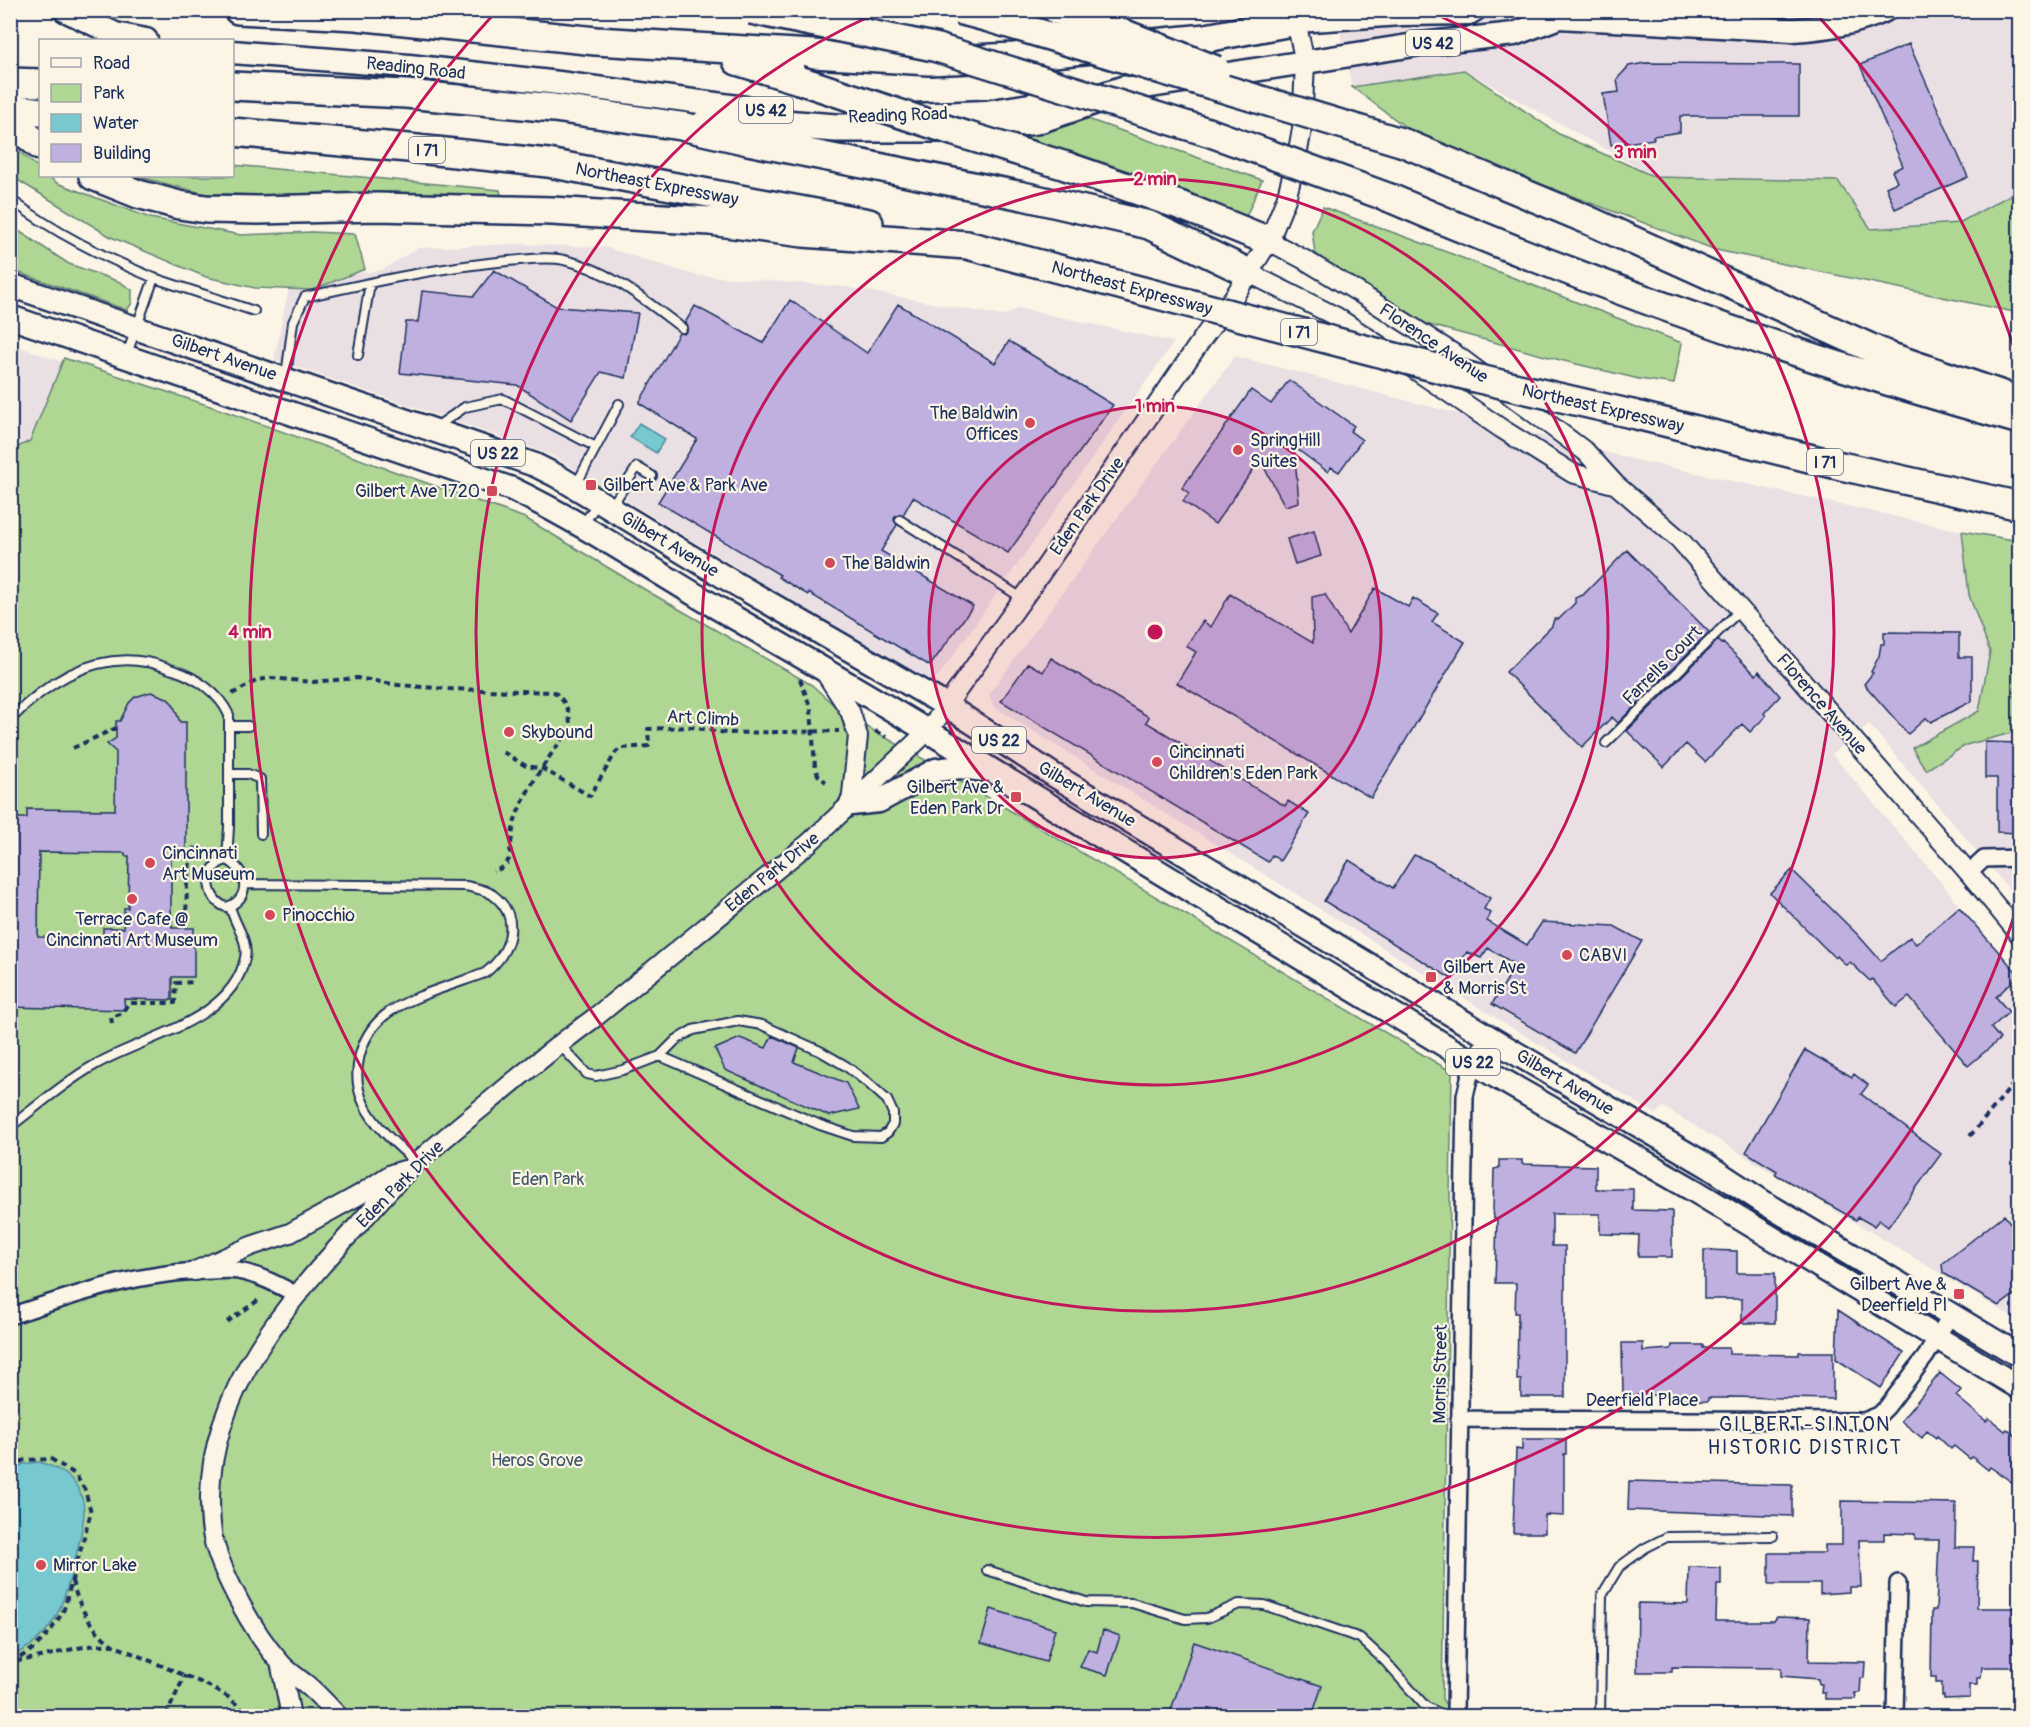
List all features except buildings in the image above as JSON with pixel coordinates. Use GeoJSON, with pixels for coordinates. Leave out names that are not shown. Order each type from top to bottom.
{"type":"FeatureCollection","features":[{"type":"Feature","properties":{"kind":"highway"},"geometry":{"type":"LineString","coordinates":[[238,10],[356,16],[585,40],[929,61],[1014,57],[1206,38],[1295,16]]}},
{"type":"Feature","properties":{"kind":"highway"},"geometry":{"type":"LineString","coordinates":[[751,10],[934,47],[1211,133],[1390,198],[1471,233],[1594,281],[1767,343],[1900,386],[2019,420]]}},
{"type":"Feature","properties":{"kind":"highway"},"geometry":{"type":"LineString","coordinates":[[958,10],[1404,143]]}},
{"type":"Feature","properties":{"kind":"highway"},"geometry":{"type":"LineString","coordinates":[[1057,10],[1125,34],[1404,143],[1588,220],[1891,357],[2019,401]]}},
{"type":"Feature","properties":{"kind":"highway"},"geometry":{"type":"LineString","coordinates":[[1206,38],[1245,17],[1251,10]]}},
{"type":"Feature","properties":{"kind":"highway"},"geometry":{"type":"LineString","coordinates":[[697,48],[1066,166],[1182,206],[1269,241]]}},
{"type":"Feature","properties":{"kind":"highway"},"geometry":{"type":"LineString","coordinates":[[10,82],[39,83]]}},
{"type":"Feature","properties":{"kind":"highway"},"geometry":{"type":"LineString","coordinates":[[234,86],[406,94],[554,108],[681,126],[1023,196],[1149,225],[1249,273]]}},
{"type":"Feature","properties":{"kind":"highway"},"geometry":{"type":"LineString","coordinates":[[681,126],[730,120],[836,128],[973,128],[1036,120],[1124,90]]}},
{"type":"Feature","properties":{"kind":"highway"},"geometry":{"type":"LineString","coordinates":[[10,108],[39,112]]}},
{"type":"Feature","properties":{"kind":"highway"},"geometry":{"type":"LineString","coordinates":[[10,121],[39,145]]}},
{"type":"Feature","properties":{"kind":"highway","name":"Northeast Expressway"},"geometry":{"type":"LineString","coordinates":[[234,132],[536,162],[860,221],[967,245],[1475,378],[1841,466],[2019,506]]}},
{"type":"Feature","properties":{"kind":"highway"},"geometry":{"type":"LineString","coordinates":[[96,177],[138,194],[206,208],[258,210],[389,207],[552,211],[710,221],[803,233],[967,245]]}},
{"type":"Feature","properties":{"kind":"main road"},"geometry":{"type":"LineString","coordinates":[[65,10],[115,34],[141,39]]}},
{"type":"Feature","properties":{"kind":"main road"},"geometry":{"type":"LineString","coordinates":[[1295,16],[1469,13],[1474,10]]}},
{"type":"Feature","properties":{"kind":"main road","name":"Reading Road"},"geometry":{"type":"LineString","coordinates":[[234,52],[409,66],[827,117],[986,112],[1421,44],[1514,34],[1551,14],[1792,30],[1853,22],[1885,10]]}},
{"type":"Feature","properties":{"kind":"main road","name":"Gilbert Avenue"},"geometry":{"type":"LineString","coordinates":[[10,285],[535,465],[575,486],[731,581],[947,706],[1062,780],[1708,1166],[1763,1202],[2019,1356]]}},
{"type":"Feature","properties":{"kind":"main road","name":"Gilbert Avenue"},"geometry":{"type":"LineString","coordinates":[[10,317],[512,489],[547,505],[929,730],[1473,1062],[1695,1191],[2019,1388]]}},
{"type":"Feature","properties":{"kind":"main road"},"geometry":{"type":"LineString","coordinates":[[851,804],[879,801],[936,770],[960,767],[993,771]]}},
{"type":"Feature","properties":{"kind":"street","name":"Eden Park Drive"},"geometry":{"type":"LineString","coordinates":[[338,1716],[309,1686],[280,1662],[264,1641],[225,1573],[213,1540],[210,1478],[214,1451],[225,1417],[243,1376],[265,1337],[297,1295],[326,1260],[414,1165],[559,1044],[809,843],[929,730],[1023,599],[1269,241],[1286,199],[1302,129],[1305,62],[1295,16]]}},
{"type":"Feature","properties":{"kind":"street","name":"Florence Avenue"},"geometry":{"type":"LineString","coordinates":[[1269,241],[1350,287],[1459,357],[1586,452],[1615,484],[1680,540],[1969,873],[2019,935]]}},
{"type":"Feature","properties":{"kind":"street","name":"Florence Avenue"},"geometry":{"type":"LineString","coordinates":[[1249,273],[1335,316],[1502,429],[1572,472],[1615,484]]}},
{"type":"Feature","properties":{"kind":"street"},"geometry":{"type":"LineString","coordinates":[[823,669],[850,711],[857,729],[858,749],[851,804]]}},
{"type":"Feature","properties":{"kind":"street"},"geometry":{"type":"LineString","coordinates":[[1969,873],[1984,859],[2019,858]]}},
{"type":"Feature","properties":{"kind":"street","name":"Morris Street"},"geometry":{"type":"LineString","coordinates":[[1455,1716],[1465,1096],[1473,1062],[1488,1036]]}},
{"type":"Feature","properties":{"kind":"street"},"geometry":{"type":"LineString","coordinates":[[195,1271],[251,1246],[290,1233],[391,1174],[414,1165]]}},
{"type":"Feature","properties":{"kind":"street"},"geometry":{"type":"LineString","coordinates":[[10,1316],[96,1287],[159,1274],[195,1271],[237,1271],[269,1280],[297,1295]]}},
{"type":"Feature","properties":{"kind":"street","name":"Deerfield Place"},"geometry":{"type":"LineString","coordinates":[[1459,1419],[1864,1421],[1879,1415],[1887,1407],[1926,1356],[1951,1314]]}},
{"type":"Feature","properties":{"kind":"street"},"geometry":{"type":"LineString","coordinates":[[1895,1716],[1898,1583]]}},
{"type":"Feature","properties":{"kind":"street","name":"Eden Park Drive"},"geometry":{"type":"LineString","coordinates":[[280,1662],[291,1716]]}},
{"type":"Feature","properties":{"kind":"lane"},"geometry":{"type":"LineString","coordinates":[[10,199],[72,241],[154,278],[254,311]]}},
{"type":"Feature","properties":{"kind":"lane"},"geometry":{"type":"LineString","coordinates":[[286,379],[293,322],[305,297],[462,265],[562,259],[598,272],[631,290],[682,327]]}},
{"type":"Feature","properties":{"kind":"lane"},"geometry":{"type":"LineString","coordinates":[[126,356],[154,278]]}},
{"type":"Feature","properties":{"kind":"lane"},"geometry":{"type":"LineString","coordinates":[[358,355],[370,283]]}},
{"type":"Feature","properties":{"kind":"lane"},"geometry":{"type":"LineString","coordinates":[[432,430],[465,407],[503,399],[596,447]]}},
{"type":"Feature","properties":{"kind":"lane"},"geometry":{"type":"LineString","coordinates":[[575,486],[620,404]]}},
{"type":"Feature","properties":{"kind":"lane"},"geometry":{"type":"LineString","coordinates":[[582,526],[605,504],[637,466],[652,476]]}},
{"type":"Feature","properties":{"kind":"lane"},"geometry":{"type":"LineString","coordinates":[[900,520],[1023,599]]}},
{"type":"Feature","properties":{"kind":"lane","name":"Farrells Court"},"geometry":{"type":"LineString","coordinates":[[1606,743],[1740,610]]}},
{"type":"Feature","properties":{"kind":"lane"},"geometry":{"type":"LineString","coordinates":[[10,720],[50,686],[76,672],[103,663],[136,660],[149,662],[180,672],[206,687],[226,708],[229,715],[230,774],[227,860]]}},
{"type":"Feature","properties":{"kind":"lane"},"geometry":{"type":"LineString","coordinates":[[230,726],[249,726]]}},
{"type":"Feature","properties":{"kind":"lane"},"geometry":{"type":"LineString","coordinates":[[230,774],[248,774],[260,779],[261,834]]}},
{"type":"Feature","properties":{"kind":"lane"},"geometry":{"type":"LineString","coordinates":[[227,860],[240,869],[245,884],[241,897],[226,907],[216,902],[211,893],[209,880],[214,867],[227,860]]}},
{"type":"Feature","properties":{"kind":"lane"},"geometry":{"type":"LineString","coordinates":[[245,884],[466,886],[485,890],[493,895],[506,911],[510,925],[510,940],[505,954],[496,964],[485,973],[403,1005],[385,1016],[375,1026],[360,1053],[357,1075],[364,1104],[414,1165]]}},
{"type":"Feature","properties":{"kind":"lane"},"geometry":{"type":"LineString","coordinates":[[13,1123],[92,1066],[193,1019],[226,996],[240,975],[246,953],[243,937],[233,919],[230,906]]}},
{"type":"Feature","properties":{"kind":"lane"},"geometry":{"type":"LineString","coordinates":[[559,1044],[580,1068],[591,1076],[616,1071],[660,1056],[676,1040],[693,1030],[738,1021],[762,1025],[820,1051],[854,1071],[886,1100],[894,1113],[893,1124],[881,1137],[853,1136],[660,1056]]}},
{"type":"Feature","properties":{"kind":"lane"},"geometry":{"type":"LineString","coordinates":[[1600,1716],[1602,1595],[1619,1567],[1667,1537],[1773,1536]]}},
{"type":"Feature","properties":{"kind":"lane"},"geometry":{"type":"LineString","coordinates":[[987,1570],[1086,1602],[1132,1603],[1185,1619],[1207,1618],[1239,1604],[1251,1603],[1273,1608],[1360,1638],[1385,1661],[1425,1706],[1445,1716]]}},
{"type":"Feature","properties":{"kind":"path"},"geometry":{"type":"LineString","coordinates":[[232,694],[258,680],[271,678],[313,682],[357,678],[398,685],[448,689],[554,692],[561,698],[568,710],[570,729],[522,803],[515,820],[509,859],[500,870],[493,872]]}},
{"type":"Feature","properties":{"kind":"path"},"geometry":{"type":"LineString","coordinates":[[803,686],[811,709],[815,767],[818,775],[826,782]]}},
{"type":"Feature","properties":{"kind":"path","name":"Art Climb"},"geometry":{"type":"LineString","coordinates":[[503,752],[526,766],[543,769],[590,796],[616,752],[621,748],[649,746],[648,729],[691,727],[726,733],[813,732]]}},
{"type":"Feature","properties":{"kind":"path"},"geometry":{"type":"LineString","coordinates":[[73,748],[116,728]]}},
{"type":"Feature","properties":{"kind":"path"},"geometry":{"type":"LineString","coordinates":[[813,732],[844,730]]}},
{"type":"Feature","properties":{"kind":"path"},"geometry":{"type":"LineString","coordinates":[[186,921],[187,882],[192,848],[205,851]]}},
{"type":"Feature","properties":{"kind":"path"},"geometry":{"type":"LineString","coordinates":[[112,1023],[111,1017],[120,1014],[130,1004],[175,1003],[176,983],[194,982]]}},
{"type":"Feature","properties":{"kind":"path"},"geometry":{"type":"LineString","coordinates":[[1970,1136],[2015,1082]]}},
{"type":"Feature","properties":{"kind":"path"},"geometry":{"type":"LineString","coordinates":[[227,1322],[260,1299]]}},
{"type":"Feature","properties":{"kind":"path"},"geometry":{"type":"LineString","coordinates":[[10,1466],[25,1460],[51,1460],[75,1474],[85,1490],[91,1512],[64,1609],[57,1623],[42,1641],[12,1661]]}},
{"type":"Feature","properties":{"kind":"path"},"geometry":{"type":"LineString","coordinates":[[72,1581],[88,1622],[102,1638],[112,1645],[185,1675],[228,1696],[250,1716]]}},
{"type":"Feature","properties":{"kind":"path"},"geometry":{"type":"LineString","coordinates":[[12,1661],[44,1657],[85,1646],[112,1645]]}},
{"type":"Feature","properties":{"kind":"path"},"geometry":{"type":"LineString","coordinates":[[166,1716],[185,1675]]}},
{"type":"Feature","properties":{"kind":"shaded area"},"geometry":{"type":"Polygon","coordinates":[[[1335,11],[2019,11],[2019,190],[1959,223],[1871,229],[1837,181],[1655,177],[1464,70],[1352,87],[1335,11]]]}},
{"type":"Feature","properties":{"kind":"shaded area"},"geometry":{"type":"Polygon","coordinates":[[[515,244],[604,247],[695,275],[846,287],[1003,316],[1019,308],[1174,342],[938,677],[924,681],[554,457],[274,359],[290,282],[382,270],[417,248],[515,244]]]}},
{"type":"Feature","properties":{"kind":"shaded area"},"geometry":{"type":"Polygon","coordinates":[[[11,344],[119,381],[11,618],[11,344]]]}},
{"type":"Feature","properties":{"kind":"shaded area"},"geometry":{"type":"Polygon","coordinates":[[[1235,356],[1632,459],[1962,531],[1969,595],[1990,652],[1979,711],[1912,748],[1926,770],[1966,745],[2015,732],[2019,734],[2019,901],[1869,724],[1832,754],[1946,888],[1959,907],[2019,975],[2019,1321],[1663,1107],[1656,1114],[1522,1034],[994,707],[989,694],[1235,356]]]}},
{"type":"Feature","properties":{"kind":"green space"},"geometry":{"type":"Polygon","coordinates":[[[1464,70],[1559,134],[1655,177],[1838,181],[1871,229],[1959,223],[2019,190],[2019,313],[1716,250],[1423,140],[1352,87],[1464,70]]]}},
{"type":"Feature","properties":{"kind":"green space"},"geometry":{"type":"Polygon","coordinates":[[[1079,116],[1262,180],[1245,219],[1232,215],[1227,210],[1004,132],[1079,116]]]}},
{"type":"Feature","properties":{"kind":"green space"},"geometry":{"type":"Polygon","coordinates":[[[10,144],[39,168],[39,177],[49,177],[57,183],[150,218],[241,235],[312,232],[355,234],[365,269],[312,290],[255,288],[206,277],[111,237],[11,176],[10,144]]]}},
{"type":"Feature","properties":{"kind":"green space"},"geometry":{"type":"Polygon","coordinates":[[[234,165],[500,190],[502,199],[206,194],[140,177],[234,177],[234,165]]]}},
{"type":"Feature","properties":{"kind":"green space"},"geometry":{"type":"Polygon","coordinates":[[[1323,207],[1682,343],[1674,384],[1639,379],[1560,360],[1426,324],[1315,253],[1312,231],[1323,207]]]}},
{"type":"Feature","properties":{"kind":"green space"},"geometry":{"type":"Polygon","coordinates":[[[11,226],[69,264],[120,282],[132,290],[132,303],[127,310],[11,270],[11,226]]]}},
{"type":"Feature","properties":{"kind":"green space","name":"Eden Park"},"geometry":{"type":"Polygon","coordinates":[[[64,358],[216,408],[525,518],[812,685],[837,708],[844,730],[869,728],[934,765],[940,784],[953,779],[962,782],[1452,1072],[1442,1699],[1453,1716],[11,1716],[10,451],[30,441],[64,358]]]}},
{"type":"Feature","properties":{"kind":"green space"},"geometry":{"type":"Polygon","coordinates":[[[1962,531],[2019,541],[2019,734],[2015,732],[1966,745],[1926,770],[1912,748],[1979,711],[1990,652],[1969,595],[1962,531]]]}},
{"type":"Feature","properties":{"kind":"water"},"geometry":{"type":"Polygon","coordinates":[[[639,423],[665,439],[656,453],[630,437],[639,423]]]}},
{"type":"Feature","properties":{"kind":"water","name":"Mirror Lake"},"geometry":{"type":"Polygon","coordinates":[[[39,1462],[62,1472],[76,1484],[83,1504],[83,1522],[69,1582],[55,1618],[36,1641],[11,1656],[11,1470],[24,1464],[39,1462]]]}},
{"type":"Feature","properties":{"kind":"place","name":"The Baldwin Offices"},"geometry":{"type":"Point","coordinates":[1030,423]}},
{"type":"Feature","properties":{"kind":"place","name":"SpringHill Suites"},"geometry":{"type":"Point","coordinates":[1238,450]}},
{"type":"Feature","properties":{"kind":"place","name":"Gilbert Ave & Park Ave"},"geometry":{"type":"Point","coordinates":[591,485]}},
{"type":"Feature","properties":{"kind":"place","name":"Gilbert Ave 1720"},"geometry":{"type":"Point","coordinates":[492,491]}},
{"type":"Feature","properties":{"kind":"place","name":"The Baldwin"},"geometry":{"type":"Point","coordinates":[830,563]}},
{"type":"Feature","properties":{"kind":"place","name":"Skybound"},"geometry":{"type":"Point","coordinates":[509,732]}},
{"type":"Feature","properties":{"kind":"place","name":"Cincinnati Children's Eden Park"},"geometry":{"type":"Point","coordinates":[1157,762]}},
{"type":"Feature","properties":{"kind":"place","name":"Gilbert Ave & Eden Park Dr"},"geometry":{"type":"Point","coordinates":[1016,797]}},
{"type":"Feature","properties":{"kind":"place","name":"Cincinnati Art Museum"},"geometry":{"type":"Point","coordinates":[150,863]}},
{"type":"Feature","properties":{"kind":"place","name":"Terrace Cafe @ Cincinnati Art Museum"},"geometry":{"type":"Point","coordinates":[132,899]}},
{"type":"Feature","properties":{"kind":"place","name":"Pinocchio"},"geometry":{"type":"Point","coordinates":[270,915]}},
{"type":"Feature","properties":{"kind":"place","name":"CABVI"},"geometry":{"type":"Point","coordinates":[1567,955]}},
{"type":"Feature","properties":{"kind":"place","name":"Gilbert Ave & Morris St"},"geometry":{"type":"Point","coordinates":[1431,977]}},
{"type":"Feature","properties":{"kind":"place","name":"Gilbert Ave & Deerfield Pl"},"geometry":{"type":"Point","coordinates":[1959,1294]}},
{"type":"Feature","properties":{"kind":"place","name":"Mirror Lake"},"geometry":{"type":"Point","coordinates":[41,1565]}},
{"type":"Feature","properties":{"kind":"district","name":"GILBERT-SINTON HISTORIC DISTRICT"},"geometry":{"type":"Point","coordinates":[1805,1436]}},
{"type":"Feature","properties":{"kind":"park label","name":"Heros Grove"},"geometry":{"type":"Point","coordinates":[537,1460]}}]}
